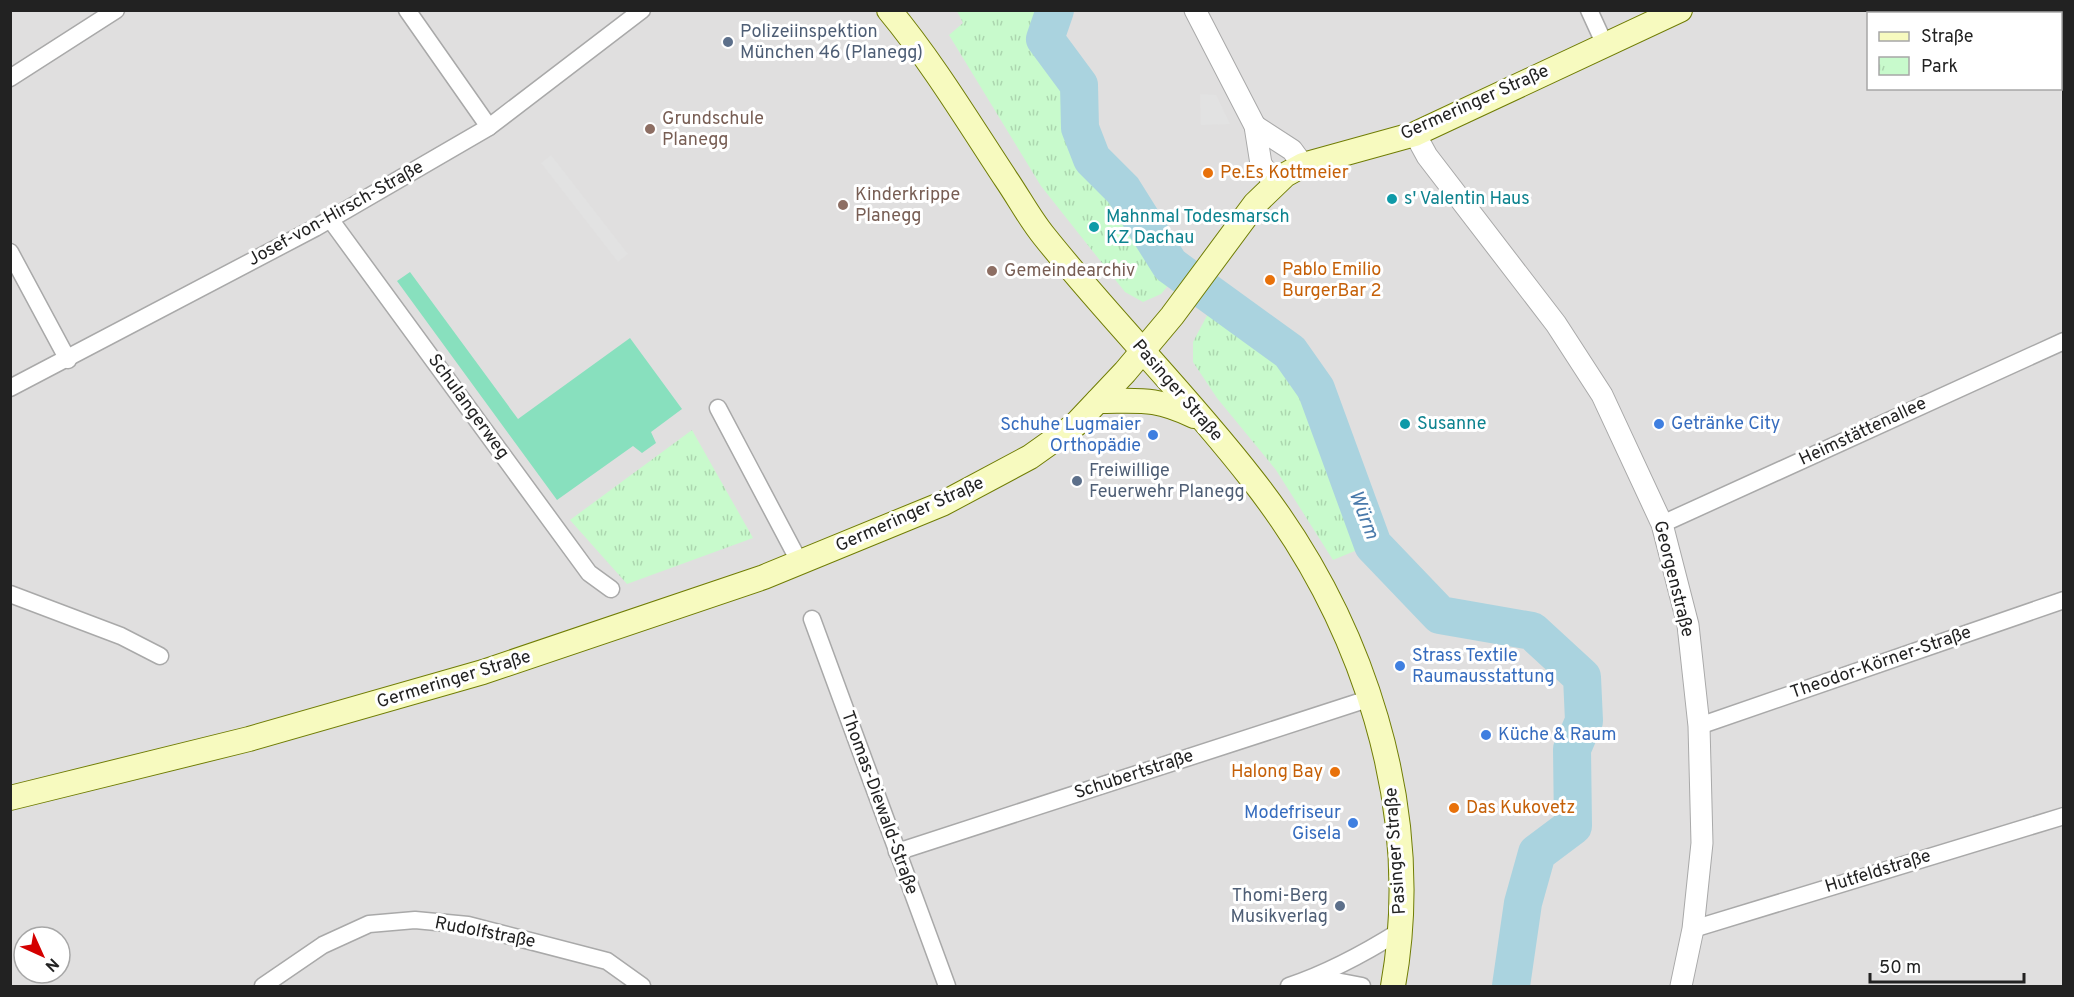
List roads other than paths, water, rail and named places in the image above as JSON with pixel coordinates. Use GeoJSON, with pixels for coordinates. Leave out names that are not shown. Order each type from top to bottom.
{"type":"FeatureCollection","features":[{"type":"Feature","properties":{"kind":"main road","name":"Pasinger Straße"},"geometry":{"type":"LineString","coordinates":[[890,10],[960,109],[1043,234],[1253,480],[1292,537],[1349,641],[1371,698],[1394,793],[1401,875],[1400,931],[1393,987]]}},
{"type":"Feature","properties":{"kind":"main road","name":"Germeringer Straße"},"geometry":{"type":"LineString","coordinates":[[10,798],[249,739],[483,672],[660,614],[800,563],[987,482],[1030,457],[1066,431],[1098,401],[1180,306],[1255,204],[1274,183],[1303,165],[1415,134],[1680,10]]}},
{"type":"Feature","properties":{"kind":"main road"},"geometry":{"type":"LineString","coordinates":[[1098,401],[1148,400],[1168,404],[1202,420]]}},
{"type":"Feature","properties":{"kind":"street"},"geometry":{"type":"LineString","coordinates":[[10,78],[116,10]]}},
{"type":"Feature","properties":{"kind":"street"},"geometry":{"type":"LineString","coordinates":[[407,10],[489,127]]}},
{"type":"Feature","properties":{"kind":"street","name":"Josef-von-Hirsch-Straße"},"geometry":{"type":"LineString","coordinates":[[10,388],[68,360],[330,219],[489,127],[642,10]]}},
{"type":"Feature","properties":{"kind":"street"},"geometry":{"type":"LineString","coordinates":[[1195,10],[1255,126],[1262,164],[1274,183]]}},
{"type":"Feature","properties":{"kind":"street"},"geometry":{"type":"LineString","coordinates":[[1589,10],[1605,45]]}},
{"type":"Feature","properties":{"kind":"street"},"geometry":{"type":"LineString","coordinates":[[1255,126],[1292,150],[1303,165]]}},
{"type":"Feature","properties":{"kind":"street","name":"Georgenstraße"},"geometry":{"type":"LineString","coordinates":[[1415,134],[1427,156],[1556,324],[1602,395],[1662,524],[1688,625],[1699,726],[1702,843],[1693,929],[1681,987]]}},
{"type":"Feature","properties":{"kind":"street","name":"Schulangerweg"},"geometry":{"type":"LineString","coordinates":[[330,219],[589,573],[611,589]]}},
{"type":"Feature","properties":{"kind":"street"},"geometry":{"type":"LineString","coordinates":[[10,252],[68,360]]}},
{"type":"Feature","properties":{"kind":"street","name":"Heimstättenallee"},"geometry":{"type":"LineString","coordinates":[[1662,524],[2064,341]]}},
{"type":"Feature","properties":{"kind":"street"},"geometry":{"type":"LineString","coordinates":[[718,408],[800,563]]}},
{"type":"Feature","properties":{"kind":"street"},"geometry":{"type":"LineString","coordinates":[[10,594],[121,636],[160,656]]}},
{"type":"Feature","properties":{"kind":"street","name":"Theodor-Körner-Straße"},"geometry":{"type":"LineString","coordinates":[[1699,726],[2064,600]]}},
{"type":"Feature","properties":{"kind":"street","name":"Thomas-Diewald-Straße"},"geometry":{"type":"LineString","coordinates":[[812,619],[947,987]]}},
{"type":"Feature","properties":{"kind":"street","name":"Schubertstraße"},"geometry":{"type":"LineString","coordinates":[[897,852],[1371,698]]}},
{"type":"Feature","properties":{"kind":"street","name":"Hutfeldstraße"},"geometry":{"type":"LineString","coordinates":[[1693,929],[2064,816]]}},
{"type":"Feature","properties":{"kind":"street","name":"Rudolfstraße"},"geometry":{"type":"LineString","coordinates":[[262,987],[323,945],[369,924],[415,920],[468,925],[607,960],[642,987]]}},
{"type":"Feature","properties":{"kind":"street"},"geometry":{"type":"LineString","coordinates":[[1289,987],[1368,951],[1400,931]]}},
{"type":"Feature","properties":{"kind":"street"},"geometry":{"type":"LineString","coordinates":[[1315,977],[1362,987]]}},
{"type":"Feature","properties":{"kind":"waterway","name":"Würm"},"geometry":{"type":"LineString","coordinates":[[1055,10],[1045,39],[1079,85],[1080,128],[1092,159],[1123,190],[1170,265],[1290,352],[1316,389],[1373,545],[1440,615],[1532,631],[1582,677],[1584,721],[1572,749],[1573,826],[1537,853],[1523,903],[1511,986]]}},
{"type":"Feature","properties":{"kind":"place","name":"Polizeiinspektion München 46 (Planegg)"},"geometry":{"type":"Point","coordinates":[728,42]}},
{"type":"Feature","properties":{"kind":"place","name":"Grundschule Planegg"},"geometry":{"type":"Point","coordinates":[650,129]}},
{"type":"Feature","properties":{"kind":"place","name":"Pe.Es Kottmeier"},"geometry":{"type":"Point","coordinates":[1208,173]}},
{"type":"Feature","properties":{"kind":"place","name":"s' Valentin Haus"},"geometry":{"type":"Point","coordinates":[1392,199]}},
{"type":"Feature","properties":{"kind":"place","name":"Kinderkrippe Planegg"},"geometry":{"type":"Point","coordinates":[843,205]}},
{"type":"Feature","properties":{"kind":"place","name":"Mahnmal Todesmarsch KZ Dachau"},"geometry":{"type":"Point","coordinates":[1094,227]}},
{"type":"Feature","properties":{"kind":"place","name":"Gemeindearchiv"},"geometry":{"type":"Point","coordinates":[992,271]}},
{"type":"Feature","properties":{"kind":"place","name":"Pablo Emilio BurgerBar 2"},"geometry":{"type":"Point","coordinates":[1270,280]}},
{"type":"Feature","properties":{"kind":"place","name":"Susanne"},"geometry":{"type":"Point","coordinates":[1405,424]}},
{"type":"Feature","properties":{"kind":"place","name":"Getränke City"},"geometry":{"type":"Point","coordinates":[1659,424]}},
{"type":"Feature","properties":{"kind":"place","name":"Schuhe Lugmaier Orthopädie"},"geometry":{"type":"Point","coordinates":[1153,435]}},
{"type":"Feature","properties":{"kind":"place","name":"Freiwillige Feuerwehr Planegg"},"geometry":{"type":"Point","coordinates":[1077,481]}},
{"type":"Feature","properties":{"kind":"place","name":"Strass Textile Raumausstattung"},"geometry":{"type":"Point","coordinates":[1400,666]}},
{"type":"Feature","properties":{"kind":"place","name":"Küche & Raum"},"geometry":{"type":"Point","coordinates":[1486,735]}},
{"type":"Feature","properties":{"kind":"place","name":"Halong Bay"},"geometry":{"type":"Point","coordinates":[1335,772]}},
{"type":"Feature","properties":{"kind":"place","name":"Das Kukovetz"},"geometry":{"type":"Point","coordinates":[1454,808]}},
{"type":"Feature","properties":{"kind":"place","name":"Modefriseur Gisela"},"geometry":{"type":"Point","coordinates":[1353,823]}},
{"type":"Feature","properties":{"kind":"place","name":"Thomi-Berg Musikverlag"},"geometry":{"type":"Point","coordinates":[1340,906]}}]}
